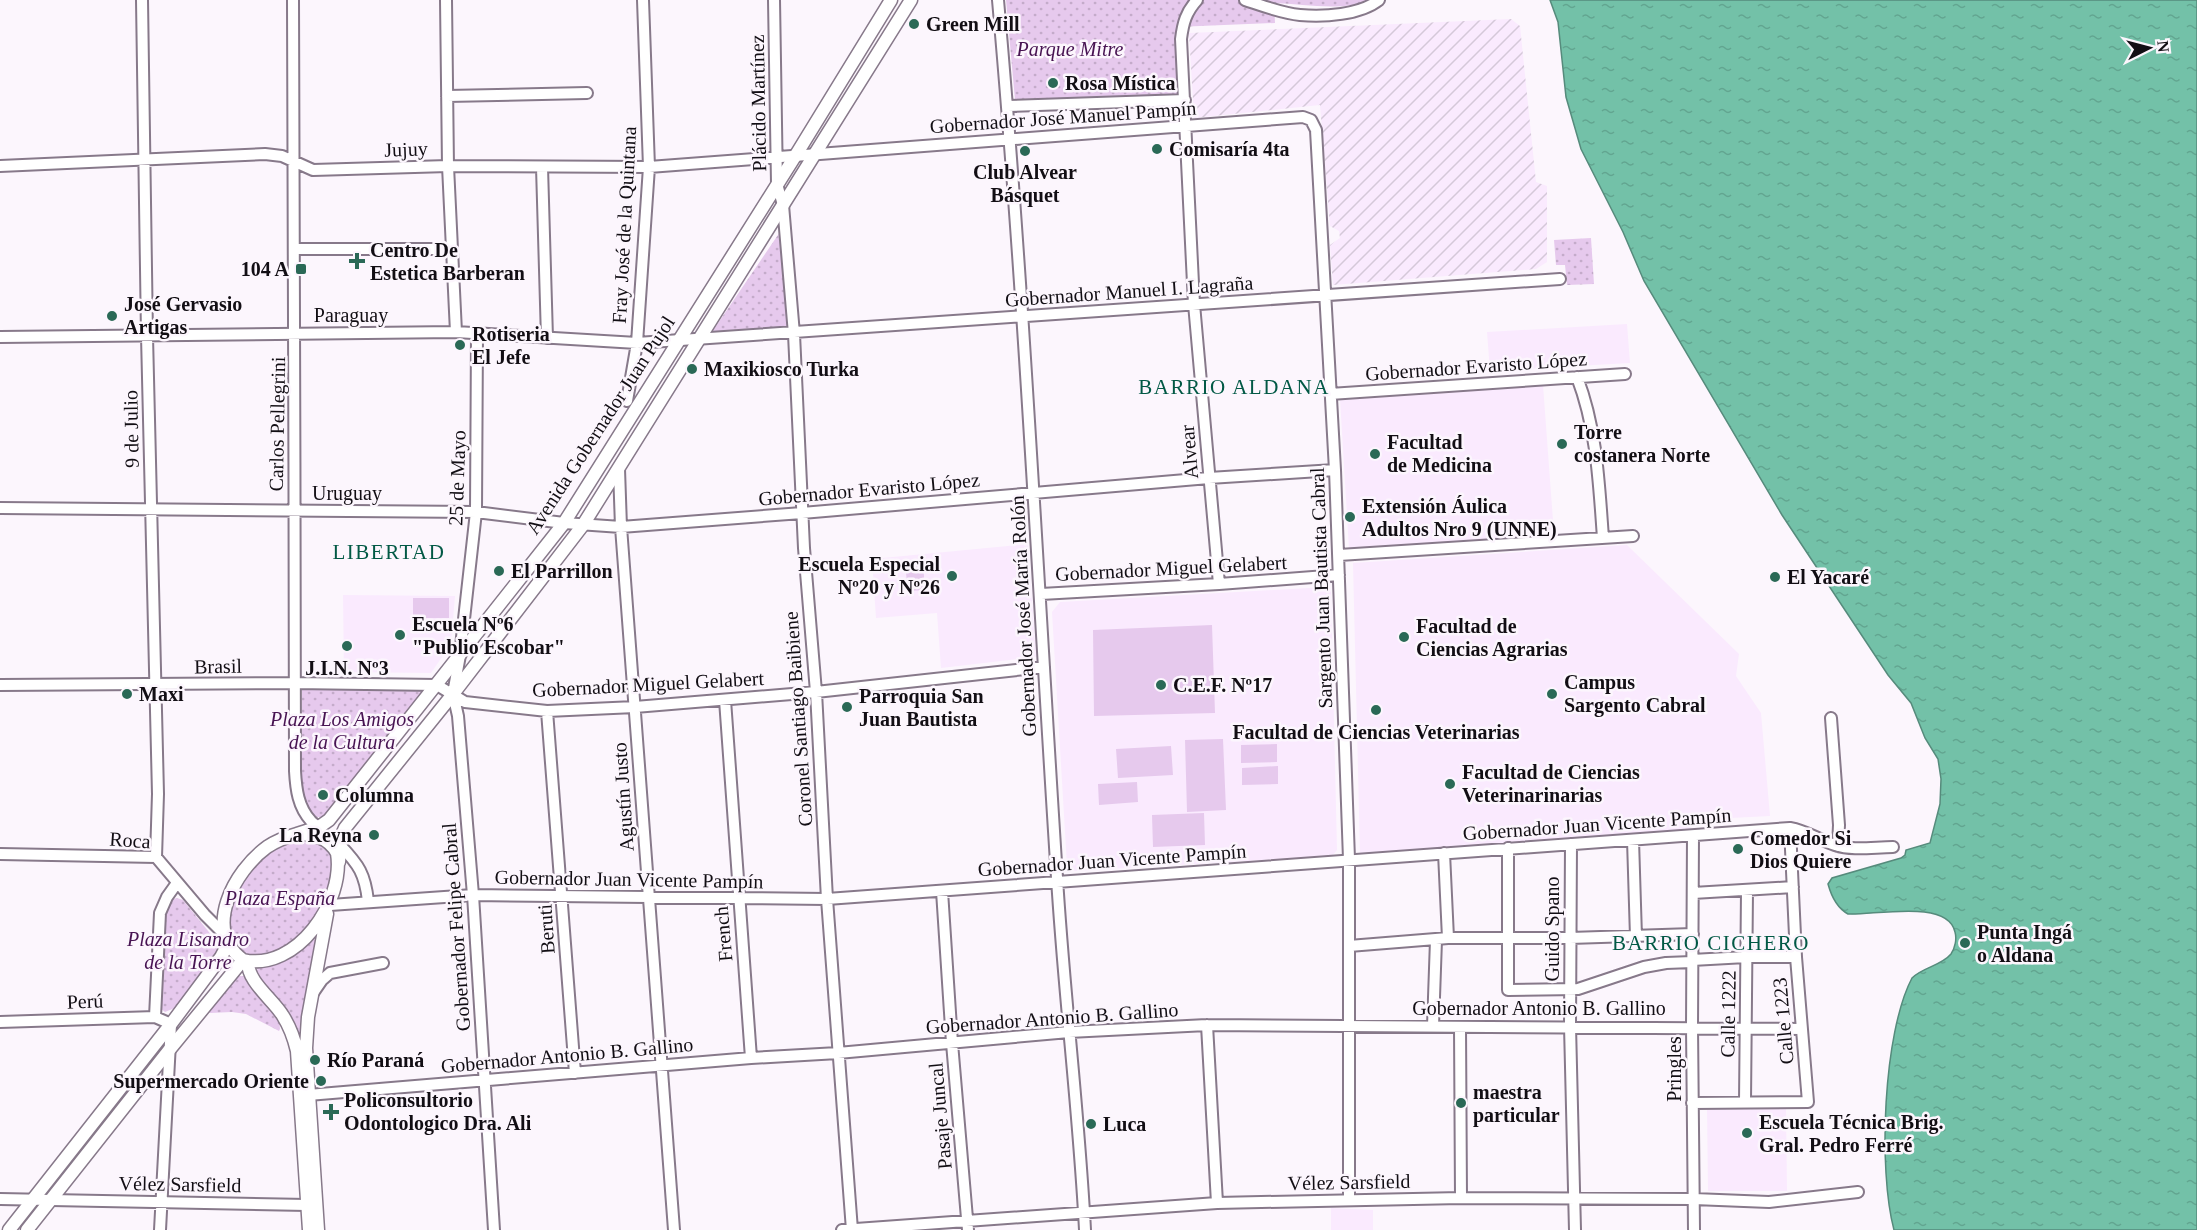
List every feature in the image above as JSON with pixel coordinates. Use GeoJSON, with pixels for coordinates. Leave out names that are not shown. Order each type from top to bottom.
{"type":"FeatureCollection","features":[{"type":"Feature","properties":{"kind":"main road","name":"Avenida Gobernador Juan Pujol"},"geometry":{"type":"LineString","coordinates":[[297,834],[319,827],[342,805],[564,523],[796,156],[891,0]]}},
{"type":"Feature","properties":{"kind":"main road","name":"Avenida Gobernador Juan Pujol"},"geometry":{"type":"LineString","coordinates":[[339,862],[340,845],[345,828],[453,694],[582,525],[684,364],[697,338],[911,0]]}},
{"type":"Feature","properties":{"kind":"main road"},"geometry":{"type":"LineString","coordinates":[[9,1230],[221,957],[226,939],[225,913],[228,900],[243,870],[268,846],[282,838],[297,834],[310,834],[325,840],[334,847],[339,862],[308,1017],[306,1047],[318,1230]]}},
{"type":"Feature","properties":{"kind":"main road"},"geometry":{"type":"LineString","coordinates":[[27,1230],[170,1049],[246,961],[280,956],[291,949],[317,925],[329,907]]}},
{"type":"Feature","properties":{"kind":"main road"},"geometry":{"type":"LineString","coordinates":[[226,939],[232,952],[246,961],[250,974],[282,1015],[293,1036],[297,1051],[309,1230]]}},
{"type":"Feature","properties":{"kind":"street","name":"9 de Julio"},"geometry":{"type":"LineString","coordinates":[[142,0],[158,794],[156,857]]}},
{"type":"Feature","properties":{"kind":"street","name":"Carlos Pellegrini"},"geometry":{"type":"LineString","coordinates":[[293,0],[296,793],[308,816],[319,827],[325,840]]}},
{"type":"Feature","properties":{"kind":"street"},"geometry":{"type":"LineString","coordinates":[[446,0],[448,166],[456,332]]}},
{"type":"Feature","properties":{"kind":"street","name":"Fray José de la Quintana"},"geometry":{"type":"LineString","coordinates":[[627,401],[637,343],[650,167],[643,0]]}},
{"type":"Feature","properties":{"kind":"street","name":"Plácido Martínez"},"geometry":{"type":"LineString","coordinates":[[774,0],[777,184],[783,205]]}},
{"type":"Feature","properties":{"kind":"street","name":"Gobernador José María Rolón"},"geometry":{"type":"LineString","coordinates":[[998,0],[1041,594],[1057,882],[1085,1230]]}},
{"type":"Feature","properties":{"kind":"street","name":"Alvear"},"geometry":{"type":"LineString","coordinates":[[1197,0],[1184,21],[1181,39],[1194,304],[1219,584]]}},
{"type":"Feature","properties":{"kind":"street"},"geometry":{"type":"LineString","coordinates":[[1245,0],[1278,11],[1301,15],[1332,14],[1363,9],[1379,0]]}},
{"type":"Feature","properties":{"kind":"street"},"geometry":{"type":"LineString","coordinates":[[447,96],[586,93]]}},
{"type":"Feature","properties":{"kind":"street"},"geometry":{"type":"LineString","coordinates":[[1007,106],[1185,100]]}},
{"type":"Feature","properties":{"kind":"street","name":"Gobernador José Manuel Pampín"},"geometry":{"type":"LineString","coordinates":[[816,153],[1303,117],[1311,120]]}},
{"type":"Feature","properties":{"kind":"street","name":"Sargento Juan Bautista Cabral"},"geometry":{"type":"LineString","coordinates":[[1311,120],[1316,130],[1339,555],[1349,859],[1349,1200]]}},
{"type":"Feature","properties":{"kind":"street","name":"Jujuy"},"geometry":{"type":"LineString","coordinates":[[0,166],[265,154],[294,160],[313,170],[448,166],[650,167],[816,153]]}},
{"type":"Feature","properties":{"kind":"street"},"geometry":{"type":"LineString","coordinates":[[542,167],[547,338]]}},
{"type":"Feature","properties":{"kind":"street","name":"Coronel Santiago Baibiene"},"geometry":{"type":"LineString","coordinates":[[783,205],[794,334],[802,513],[816,693],[848,1230]]}},
{"type":"Feature","properties":{"kind":"street"},"geometry":{"type":"LineString","coordinates":[[294,249],[452,249]]}},
{"type":"Feature","properties":{"kind":"street","name":"Gobernador Manuel I. Lagraña"},"geometry":{"type":"LineString","coordinates":[[697,338],[794,334],[1325,294],[1560,279]]}},
{"type":"Feature","properties":{"kind":"street","name":"Paraguay"},"geometry":{"type":"LineString","coordinates":[[0,338],[456,332],[637,343],[697,338]]}},
{"type":"Feature","properties":{"kind":"street","name":"25 de Mayo"},"geometry":{"type":"LineString","coordinates":[[453,694],[460,655],[476,512],[477,334]]}},
{"type":"Feature","properties":{"kind":"street","name":"Gobernador Evaristo López"},"geometry":{"type":"LineString","coordinates":[[1330,394],[1625,374]]}},
{"type":"Feature","properties":{"kind":"street"},"geometry":{"type":"LineString","coordinates":[[1577,377],[1587,403],[1597,458],[1603,538]]}},
{"type":"Feature","properties":{"kind":"street","name":"Agustín Justo"},"geometry":{"type":"LineString","coordinates":[[619,469],[621,527],[674,1230]]}},
{"type":"Feature","properties":{"kind":"street","name":"Gobernador Evaristo López"},"geometry":{"type":"LineString","coordinates":[[621,527],[1209,477],[1335,470]]}},
{"type":"Feature","properties":{"kind":"street","name":"Uruguay"},"geometry":{"type":"LineString","coordinates":[[0,508],[476,512],[582,525],[621,527]]}},
{"type":"Feature","properties":{"kind":"street"},"geometry":{"type":"LineString","coordinates":[[1339,555],[1633,536]]}},
{"type":"Feature","properties":{"kind":"street","name":"Gobernador Miguel Gelabert"},"geometry":{"type":"LineString","coordinates":[[1041,594],[1339,575]]}},
{"type":"Feature","properties":{"kind":"street","name":"Gobernador Miguel Gelabert"},"geometry":{"type":"LineString","coordinates":[[437,685],[465,702],[547,711],[635,707],[816,693],[1044,667]]}},
{"type":"Feature","properties":{"kind":"street","name":"Brasil"},"geometry":{"type":"LineString","coordinates":[[0,684],[437,685]]}},
{"type":"Feature","properties":{"kind":"street","name":"Gobernador Felipe Cabral"},"geometry":{"type":"LineString","coordinates":[[453,694],[458,716],[473,895],[494,1230]]}},
{"type":"Feature","properties":{"kind":"street","name":"French"},"geometry":{"type":"LineString","coordinates":[[725,700],[751,1058]]}},
{"type":"Feature","properties":{"kind":"street","name":"Beruti"},"geometry":{"type":"LineString","coordinates":[[547,711],[575,1073]]}},
{"type":"Feature","properties":{"kind":"street"},"geometry":{"type":"LineString","coordinates":[[1832,718],[1839,825],[1838,846]]}},
{"type":"Feature","properties":{"kind":"street","name":"Gobernador Juan Vicente Pampín"},"geometry":{"type":"LineString","coordinates":[[329,907],[368,901],[473,895],[827,899],[1790,828],[1805,831],[1838,846],[1848,848],[1893,847]]}},
{"type":"Feature","properties":{"kind":"street","name":"Calle 1223"},"geometry":{"type":"LineString","coordinates":[[1745,1102],[1808,1102],[1796,957],[1790,828]]}},
{"type":"Feature","properties":{"kind":"street","name":"Pringles"},"geometry":{"type":"LineString","coordinates":[[1693,836],[1694,1230]]}},
{"type":"Feature","properties":{"kind":"street"},"geometry":{"type":"LineString","coordinates":[[1633,840],[1636,937]]}},
{"type":"Feature","properties":{"kind":"street","name":"Guido Spano"},"geometry":{"type":"LineString","coordinates":[[1571,844],[1570,1026],[1575,1230]]}},
{"type":"Feature","properties":{"kind":"street"},"geometry":{"type":"LineString","coordinates":[[340,845],[356,861],[362,871],[368,901]]}},
{"type":"Feature","properties":{"kind":"street"},"geometry":{"type":"LineString","coordinates":[[1508,848],[1508,990],[1578,989],[1644,967],[1666,963],[1746,957],[1796,957]]}},
{"type":"Feature","properties":{"kind":"street"},"geometry":{"type":"LineString","coordinates":[[1444,853],[1448,938]]}},
{"type":"Feature","properties":{"kind":"street","name":"Roca"},"geometry":{"type":"LineString","coordinates":[[0,854],[156,857],[226,939]]}},
{"type":"Feature","properties":{"kind":"street"},"geometry":{"type":"LineString","coordinates":[[156,1017],[160,913],[166,897],[177,883]]}},
{"type":"Feature","properties":{"kind":"street"},"geometry":{"type":"LineString","coordinates":[[1693,893],[1793,887]]}},
{"type":"Feature","properties":{"kind":"street","name":"Pasaje Juncal"},"geometry":{"type":"LineString","coordinates":[[942,891],[952,1043],[968,1225]]}},
{"type":"Feature","properties":{"kind":"street","name":"Calle 1222"},"geometry":{"type":"LineString","coordinates":[[1745,1102],[1747,891]]}},
{"type":"Feature","properties":{"kind":"street"},"geometry":{"type":"LineString","coordinates":[[1349,946],[1448,938],[1636,937],[1693,934]]}},
{"type":"Feature","properties":{"kind":"street"},"geometry":{"type":"LineString","coordinates":[[1433,1026],[1436,940]]}},
{"type":"Feature","properties":{"kind":"street"},"geometry":{"type":"LineString","coordinates":[[312,995],[330,973],[383,963]]}},
{"type":"Feature","properties":{"kind":"street","name":"Perú"},"geometry":{"type":"LineString","coordinates":[[0,1022],[156,1017],[171,1024]]}},
{"type":"Feature","properties":{"kind":"street"},"geometry":{"type":"LineString","coordinates":[[160,1230],[171,1024]]}},
{"type":"Feature","properties":{"kind":"street"},"geometry":{"type":"LineString","coordinates":[[1207,1025],[1217,1203]]}},
{"type":"Feature","properties":{"kind":"street","name":"Gobernador Antonio B. Gallino"},"geometry":{"type":"LineString","coordinates":[[308,1095],[661,1065],[838,1053],[1069,1032],[1207,1025],[1801,1029]]}},
{"type":"Feature","properties":{"kind":"street"},"geometry":{"type":"LineString","coordinates":[[1460,1027],[1461,1198]]}},
{"type":"Feature","properties":{"kind":"street"},"geometry":{"type":"LineString","coordinates":[[1692,1103],[1745,1102]]}},
{"type":"Feature","properties":{"kind":"street","name":"Vélez Sarsfield"},"geometry":{"type":"LineString","coordinates":[[848,1230],[968,1225],[1084,1212],[1217,1203],[1461,1198],[1694,1199],[1769,1203],[1858,1192]]}},
{"type":"Feature","properties":{"kind":"street"},"geometry":{"type":"LineString","coordinates":[[0,1199],[51,1200]]}},
{"type":"Feature","properties":{"kind":"street","name":"Vélez Sarsfield"},"geometry":{"type":"LineString","coordinates":[[51,1200],[307,1205]]}},
{"type":"Feature","properties":{"kind":"shaded area"},"geometry":{"type":"Polygon","coordinates":[[[1511,19],[1520,26],[1536,182],[1547,186],[1547,262],[1536,269],[1333,285],[1330,245],[1340,238],[1339,231],[1330,226],[1320,105],[1194,118],[1189,33],[1511,19]]]}},
{"type":"Feature","properties":{"kind":"shaded area"},"geometry":{"type":"Polygon","coordinates":[[[1627,324],[1630,363],[1490,371],[1487,332],[1627,324]]]}},
{"type":"Feature","properties":{"kind":"shaded area"},"geometry":{"type":"Polygon","coordinates":[[[1543,385],[1554,534],[1349,549],[1340,399],[1543,385]]]}},
{"type":"Feature","properties":{"kind":"shaded area"},"geometry":{"type":"Polygon","coordinates":[[[1028,544],[1036,657],[941,668],[937,613],[876,618],[872,559],[1028,544]]]}},
{"type":"Feature","properties":{"kind":"shaded area","name":"Campus Sargento Cabral"},"geometry":{"type":"Polygon","coordinates":[[[1627,545],[1739,654],[1736,676],[1761,713],[1770,816],[1692,820],[1691,830],[1360,854],[1353,563],[1627,545]]]}},
{"type":"Feature","properties":{"kind":"shaded area","name":"C.E.F. Nº17"},"geometry":{"type":"Polygon","coordinates":[[[1326,587],[1331,592],[1337,850],[1332,856],[1074,871],[1067,866],[1052,612],[1060,602],[1326,587]]]}},
{"type":"Feature","properties":{"kind":"shaded area","name":"Escuela Nº6 \"Publio Escobar\""},"geometry":{"type":"Polygon","coordinates":[[[343,595],[455,596],[451,644],[431,673],[344,672],[343,595]]]}},
{"type":"Feature","properties":{"kind":"shaded area","name":"Escuela Técnica Brig. Gral. Pedro Ferré"},"geometry":{"type":"Polygon","coordinates":[[[1707,1108],[1786,1108],[1787,1191],[1708,1191],[1707,1108]]]}},
{"type":"Feature","properties":{"kind":"shaded area"},"geometry":{"type":"Polygon","coordinates":[[[1331,1208],[1373,1210],[1373,1230],[1331,1230],[1331,1208]]]}},
{"type":"Feature","properties":{"kind":"green space","name":"Parque Mitre"},"geometry":{"type":"Polygon","coordinates":[[[1006,0],[1371,0],[1348,6],[1274,3],[1275,23],[1176,27],[1179,96],[1015,100],[1006,0]]]}},
{"type":"Feature","properties":{"kind":"green space"},"geometry":{"type":"Polygon","coordinates":[[[782,229],[790,327],[712,332],[782,229]]]}},
{"type":"Feature","properties":{"kind":"green space"},"geometry":{"type":"Polygon","coordinates":[[[1591,238],[1594,284],[1567,285],[1565,265],[1556,265],[1554,240],[1591,238]]]}},
{"type":"Feature","properties":{"kind":"green space"},"geometry":{"type":"Polygon","coordinates":[[[923,562],[925,590],[908,591],[905,564],[923,562]]]}},
{"type":"Feature","properties":{"kind":"green space"},"geometry":{"type":"Polygon","coordinates":[[[413,598],[449,598],[449,618],[413,618],[413,598]]]}},
{"type":"Feature","properties":{"kind":"green space"},"geometry":{"type":"Polygon","coordinates":[[[1212,625],[1215,713],[1094,716],[1093,630],[1212,625]]]}},
{"type":"Feature","properties":{"kind":"green space","name":"Plaza Los Amigos de la Cultura"},"geometry":{"type":"Polygon","coordinates":[[[302,689],[427,689],[325,817],[314,817],[301,796],[302,689]]]}},
{"type":"Feature","properties":{"kind":"green space"},"geometry":{"type":"Polygon","coordinates":[[[1223,739],[1226,810],[1187,812],[1185,740],[1223,739]]]}},
{"type":"Feature","properties":{"kind":"green space"},"geometry":{"type":"Polygon","coordinates":[[[1277,744],[1277,762],[1241,763],[1241,745],[1277,744]]]}},
{"type":"Feature","properties":{"kind":"green space"},"geometry":{"type":"Polygon","coordinates":[[[1171,746],[1173,775],[1118,778],[1116,749],[1171,746]]]}},
{"type":"Feature","properties":{"kind":"green space"},"geometry":{"type":"Polygon","coordinates":[[[1278,766],[1278,784],[1242,785],[1242,768],[1278,766]]]}},
{"type":"Feature","properties":{"kind":"green space"},"geometry":{"type":"Polygon","coordinates":[[[1137,782],[1138,802],[1099,805],[1098,784],[1137,782]]]}},
{"type":"Feature","properties":{"kind":"green space"},"geometry":{"type":"Polygon","coordinates":[[[1204,813],[1205,845],[1153,847],[1152,815],[1204,813]]]}},
{"type":"Feature","properties":{"kind":"green space","name":"Plaza España"},"geometry":{"type":"Polygon","coordinates":[[[301,838],[323,845],[332,858],[333,875],[328,894],[317,914],[302,932],[285,946],[267,954],[242,952],[236,947],[229,931],[229,912],[235,893],[245,875],[256,862],[281,845],[301,838]]]}},
{"type":"Feature","properties":{"kind":"green space","name":"Plaza Lisandro de la Torre"},"geometry":{"type":"Polygon","coordinates":[[[177,898],[183,900],[221,947],[220,952],[177,1007],[165,1012],[160,1008],[162,911],[170,900],[177,898]]]}},
{"type":"Feature","properties":{"kind":"green space"},"geometry":{"type":"Polygon","coordinates":[[[312,939],[316,940],[302,1057],[294,1023],[256,975],[258,966],[312,939]]]}},
{"type":"Feature","properties":{"kind":"green space"},"geometry":{"type":"Polygon","coordinates":[[[239,976],[244,976],[249,981],[279,1019],[279,1031],[246,1014],[210,1013],[209,1011],[239,976]]]}},
{"type":"Feature","properties":{"kind":"water"},"geometry":{"type":"Polygon","coordinates":[[[1550,0],[2197,0],[2197,1230],[1894,1230],[1889,1204],[1885,1138],[1889,1066],[1895,1032],[1902,1002],[1912,978],[1947,958],[1954,949],[1956,935],[1949,922],[1939,915],[1924,912],[1848,914],[1835,901],[1828,884],[1832,878],[1901,858],[1905,855],[1906,850],[1930,843],[1940,804],[1941,779],[1938,759],[1925,738],[1911,703],[1888,675],[1782,515],[1644,281],[1623,232],[1581,149],[1566,97],[1558,22],[1550,0]]]}},
{"type":"Feature","properties":{"kind":"place","name":"Green Mill"},"geometry":{"type":"Point","coordinates":[914,24]}},
{"type":"Feature","properties":{"kind":"place","name":"Rosa Mística"},"geometry":{"type":"Point","coordinates":[1053,83]}},
{"type":"Feature","properties":{"kind":"place","name":"Comisaría 4ta"},"geometry":{"type":"Point","coordinates":[1157,149]}},
{"type":"Feature","properties":{"kind":"place","name":"Club Alvear Básquet"},"geometry":{"type":"Point","coordinates":[1025,151]}},
{"type":"Feature","properties":{"kind":"place","name":"Centro De Estetica Barberan"},"geometry":{"type":"Point","coordinates":[357,261]}},
{"type":"Feature","properties":{"kind":"place","name":"104 A"},"geometry":{"type":"Point","coordinates":[301,269]}},
{"type":"Feature","properties":{"kind":"place","name":"José Gervasio Artigas"},"geometry":{"type":"Point","coordinates":[112,316]}},
{"type":"Feature","properties":{"kind":"place","name":"Rotiseria El Jefe"},"geometry":{"type":"Point","coordinates":[460,345]}},
{"type":"Feature","properties":{"kind":"place","name":"Maxikiosco Turka"},"geometry":{"type":"Point","coordinates":[692,369]}},
{"type":"Feature","properties":{"kind":"place","name":"Torre costanera Norte"},"geometry":{"type":"Point","coordinates":[1562,444]}},
{"type":"Feature","properties":{"kind":"place","name":"Facultad de Medicina"},"geometry":{"type":"Point","coordinates":[1375,454]}},
{"type":"Feature","properties":{"kind":"place","name":"Extensión Áulica Adultos Nro 9 (UNNE)"},"geometry":{"type":"Point","coordinates":[1350,517]}},
{"type":"Feature","properties":{"kind":"place","name":"El Parrillon"},"geometry":{"type":"Point","coordinates":[499,571]}},
{"type":"Feature","properties":{"kind":"place","name":"Escuela Especial Nº20 y Nº26"},"geometry":{"type":"Point","coordinates":[952,576]}},
{"type":"Feature","properties":{"kind":"place","name":"El Yacaré"},"geometry":{"type":"Point","coordinates":[1775,577]}},
{"type":"Feature","properties":{"kind":"place","name":"Escuela Nº6 \"Publio Escobar\""},"geometry":{"type":"Point","coordinates":[400,635]}},
{"type":"Feature","properties":{"kind":"place","name":"Facultad de Ciencias Agrarias"},"geometry":{"type":"Point","coordinates":[1404,637]}},
{"type":"Feature","properties":{"kind":"place","name":"J.I.N. Nº3"},"geometry":{"type":"Point","coordinates":[347,646]}},
{"type":"Feature","properties":{"kind":"place","name":"C.E.F. Nº17"},"geometry":{"type":"Point","coordinates":[1161,685]}},
{"type":"Feature","properties":{"kind":"place","name":"Maxi"},"geometry":{"type":"Point","coordinates":[127,694]}},
{"type":"Feature","properties":{"kind":"place","name":"Campus Sargento Cabral"},"geometry":{"type":"Point","coordinates":[1552,694]}},
{"type":"Feature","properties":{"kind":"place","name":"Parroquia San Juan Bautista"},"geometry":{"type":"Point","coordinates":[847,707]}},
{"type":"Feature","properties":{"kind":"place","name":"Facultad de Ciencias Veterinarias"},"geometry":{"type":"Point","coordinates":[1376,710]}},
{"type":"Feature","properties":{"kind":"place","name":"Facultad de Ciencias Veterinarinarias"},"geometry":{"type":"Point","coordinates":[1450,784]}},
{"type":"Feature","properties":{"kind":"place","name":"Columna"},"geometry":{"type":"Point","coordinates":[323,795]}},
{"type":"Feature","properties":{"kind":"place","name":"La Reyna"},"geometry":{"type":"Point","coordinates":[374,835]}},
{"type":"Feature","properties":{"kind":"place","name":"Comedor Si Dios Quiere"},"geometry":{"type":"Point","coordinates":[1738,849]}},
{"type":"Feature","properties":{"kind":"place","name":"Punta Ingá o Aldana"},"geometry":{"type":"Point","coordinates":[1965,943]}},
{"type":"Feature","properties":{"kind":"place","name":"Río Paraná"},"geometry":{"type":"Point","coordinates":[315,1060]}},
{"type":"Feature","properties":{"kind":"place","name":"Supermercado Oriente"},"geometry":{"type":"Point","coordinates":[321,1081]}},
{"type":"Feature","properties":{"kind":"place","name":"maestra particular"},"geometry":{"type":"Point","coordinates":[1461,1103]}},
{"type":"Feature","properties":{"kind":"place","name":"Policonsultorio Odontologico Dra. Ali"},"geometry":{"type":"Point","coordinates":[331,1112]}},
{"type":"Feature","properties":{"kind":"place","name":"Luca"},"geometry":{"type":"Point","coordinates":[1091,1124]}},
{"type":"Feature","properties":{"kind":"place","name":"Escuela Técnica Brig. Gral. Pedro Ferré"},"geometry":{"type":"Point","coordinates":[1747,1133]}},
{"type":"Feature","properties":{"kind":"district","name":"BARRIO ALDANA"},"geometry":{"type":"Point","coordinates":[1234,387]}},
{"type":"Feature","properties":{"kind":"district","name":"LIBERTAD"},"geometry":{"type":"Point","coordinates":[389,552]}},
{"type":"Feature","properties":{"kind":"district","name":"BARRIO CICHERO"},"geometry":{"type":"Point","coordinates":[1711,943]}}]}
